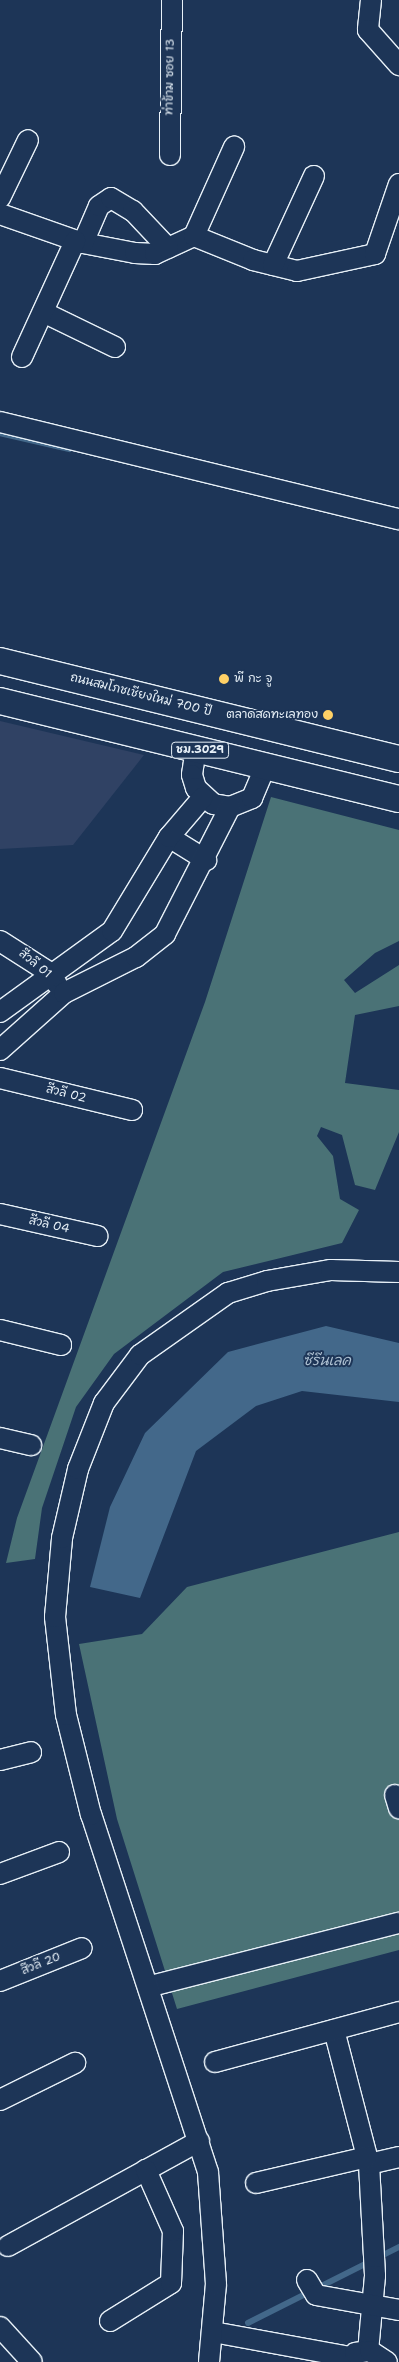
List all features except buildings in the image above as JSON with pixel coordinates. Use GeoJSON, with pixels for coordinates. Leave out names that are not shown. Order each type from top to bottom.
{"type":"FeatureCollection","features":[{"type":"Feature","properties":{"kind":"main road","name":"ถนนสมโภชเชียงใหม่ 700 ปี"},"geometry":{"type":"LineString","coordinates":[[0,660],[399,759]]}},
{"type":"Feature","properties":{"kind":"main road","name":"ชม.3029"},"geometry":{"type":"LineString","coordinates":[[0,701],[399,800]]}},
{"type":"Feature","properties":{"kind":"street","name":"ท่าข้าม ซอย 13"},"geometry":{"type":"LineString","coordinates":[[170,155],[172,0]]}},
{"type":"Feature","properties":{"kind":"street"},"geometry":{"type":"LineString","coordinates":[[371,0],[368,30],[399,65]]}},
{"type":"Feature","properties":{"kind":"street"},"geometry":{"type":"LineString","coordinates":[[0,198],[28,140]]}},
{"type":"Feature","properties":{"kind":"street"},"geometry":{"type":"LineString","coordinates":[[0,214],[79,242],[155,254],[194,236],[234,148]]}},
{"type":"Feature","properties":{"kind":"street"},"geometry":{"type":"LineString","coordinates":[[273,265],[314,176]]}},
{"type":"Feature","properties":{"kind":"street"},"geometry":{"type":"LineString","coordinates":[[194,236],[273,265],[297,271],[375,254],[399,184]]}},
{"type":"Feature","properties":{"kind":"street"},"geometry":{"type":"LineString","coordinates":[[22,357],[43,312],[99,206],[111,198],[133,211],[168,248]]}},
{"type":"Feature","properties":{"kind":"street"},"geometry":{"type":"LineString","coordinates":[[43,312],[115,347]]}},
{"type":"Feature","properties":{"kind":"street"},"geometry":{"type":"LineString","coordinates":[[0,422],[399,519]]}},
{"type":"Feature","properties":{"kind":"street"},"geometry":{"type":"LineString","coordinates":[[196,749],[192,776],[203,797],[230,807],[252,798],[265,768]]}},
{"type":"Feature","properties":{"kind":"street"},"geometry":{"type":"LineString","coordinates":[[0,1012],[50,973],[112,931],[169,837],[203,797]]}},
{"type":"Feature","properties":{"kind":"street"},"geometry":{"type":"LineString","coordinates":[[0,1050],[64,993],[136,957],[165,934],[206,860],[230,807]]}},
{"type":"Feature","properties":{"kind":"street"},"geometry":{"type":"LineString","coordinates":[[169,837],[206,860]]}},
{"type":"Feature","properties":{"kind":"street","name":"สีวลี 01"},"geometry":{"type":"LineString","coordinates":[[0,941],[50,973],[64,993]]}},
{"type":"Feature","properties":{"kind":"street","name":"สีวลี 02"},"geometry":{"type":"LineString","coordinates":[[0,1078],[132,1110]]}},
{"type":"Feature","properties":{"kind":"street","name":"สีวลี 04"},"geometry":{"type":"LineString","coordinates":[[0,1214],[98,1236]]}},
{"type":"Feature","properties":{"kind":"street"},"geometry":{"type":"LineString","coordinates":[[210,2362],[213,2332],[215,2232],[208,2172],[151,1986],[91,1815],[66,1715],[55,1616],[62,1538],[78,1469],[104,1403],[140,1355],[228,1292],[267,1280],[331,1270],[399,1272]]}},
{"type":"Feature","properties":{"kind":"street"},"geometry":{"type":"LineString","coordinates":[[0,1330],[61,1345]]}},
{"type":"Feature","properties":{"kind":"street"},"geometry":{"type":"LineString","coordinates":[[0,1438],[31,1445]]}},
{"type":"Feature","properties":{"kind":"street"},"geometry":{"type":"LineString","coordinates":[[0,1760],[31,1752]]}},
{"type":"Feature","properties":{"kind":"street"},"geometry":{"type":"LineString","coordinates":[[0,1874],[59,1852]]}},
{"type":"Feature","properties":{"kind":"street"},"geometry":{"type":"LineString","coordinates":[[151,1986],[399,1923]]}},
{"type":"Feature","properties":{"kind":"street","name":"สีวลี 20"},"geometry":{"type":"LineString","coordinates":[[0,1981],[82,1948]]}},
{"type":"Feature","properties":{"kind":"street"},"geometry":{"type":"LineString","coordinates":[[216,2062],[399,2012]]}},
{"type":"Feature","properties":{"kind":"street"},"geometry":{"type":"LineString","coordinates":[[334,2030],[368,2161],[375,2259],[374,2308],[354,2357]]}},
{"type":"Feature","properties":{"kind":"street"},"geometry":{"type":"LineString","coordinates":[[0,2100],[76,2063]]}},
{"type":"Feature","properties":{"kind":"street"},"geometry":{"type":"LineString","coordinates":[[8,2246],[199,2141]]}},
{"type":"Feature","properties":{"kind":"street"},"geometry":{"type":"LineString","coordinates":[[256,2183],[368,2161],[399,2157]]}},
{"type":"Feature","properties":{"kind":"street"},"geometry":{"type":"LineString","coordinates":[[110,2321],[171,2283],[173,2231],[146,2170]]}},
{"type":"Feature","properties":{"kind":"street"},"geometry":{"type":"LineString","coordinates":[[311,2286],[374,2308],[399,2310]]}},
{"type":"Feature","properties":{"kind":"street"},"geometry":{"type":"LineString","coordinates":[[0,2327],[32,2362]]}},
{"type":"Feature","properties":{"kind":"street"},"geometry":{"type":"LineString","coordinates":[[213,2332],[386,2362]]}},
{"type":"Feature","properties":{"kind":"shaded area"},"geometry":{"type":"Polygon","coordinates":[[[0,721],[144,755],[73,845],[0,849],[0,721]]]}},
{"type":"Feature","properties":{"kind":"green space"},"geometry":{"type":"Polygon","coordinates":[[[271,797],[399,830],[399,941],[375,953],[344,980],[355,993],[399,965],[399,1006],[355,1015],[345,1083],[399,1090],[399,1132],[375,1190],[355,1185],[342,1135],[321,1127],[317,1136],[333,1156],[340,1199],[359,1210],[342,1243],[223,1272],[114,1354],[76,1407],[42,1508],[35,1559],[6,1563],[17,1518],[205,1002],[271,797]]]}},
{"type":"Feature","properties":{"kind":"green space"},"geometry":{"type":"Polygon","coordinates":[[[399,1532],[399,1950],[177,2009],[117,1819],[79,1644],[142,1634],[187,1587],[399,1532]]]}},
{"type":"Feature","properties":{"kind":"water","name":"ซีรีนเลค"},"geometry":{"type":"Polygon","coordinates":[[[326,1326],[399,1343],[399,1402],[302,1391],[256,1406],[196,1451],[140,1598],[90,1587],[110,1507],[145,1433],[228,1352],[326,1326]]]}},
{"type":"Feature","properties":{"kind":"waterway"},"geometry":{"type":"LineString","coordinates":[[0,433],[69,449]]}},
{"type":"Feature","properties":{"kind":"waterway"},"geometry":{"type":"LineString","coordinates":[[248,2323],[399,2247]]}},
{"type":"Feature","properties":{"kind":"place","name":"พี กะ จู"},"geometry":{"type":"Point","coordinates":[224,679]}},
{"type":"Feature","properties":{"kind":"place","name":"ตลาดสดทะเลทอง"},"geometry":{"type":"Point","coordinates":[328,715]}}]}
